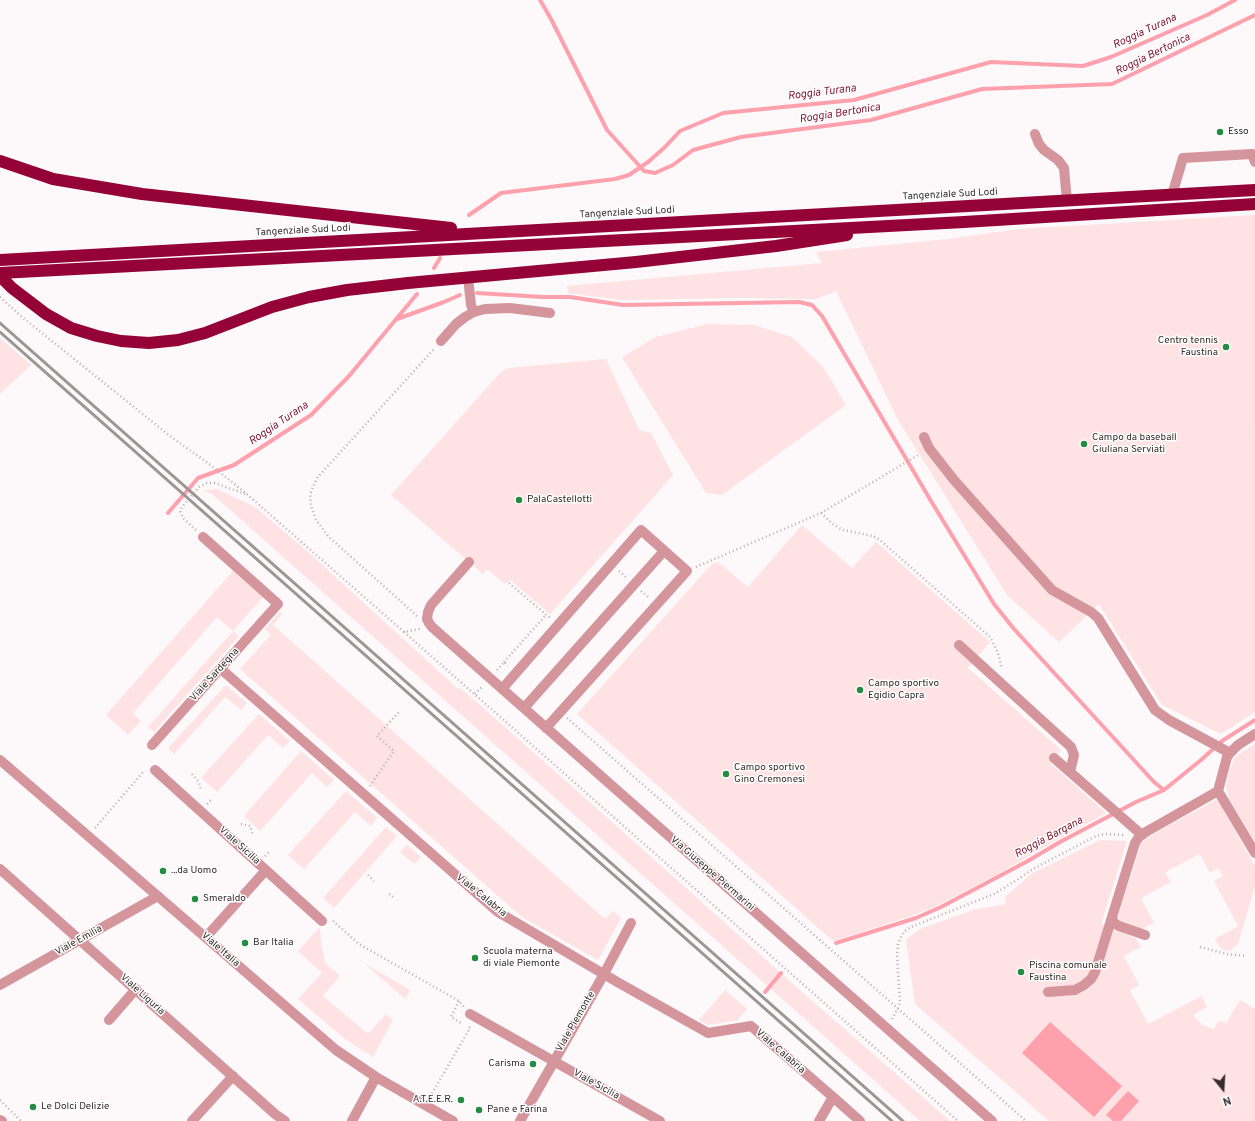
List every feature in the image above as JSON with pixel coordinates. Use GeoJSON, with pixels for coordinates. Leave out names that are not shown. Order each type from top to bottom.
{"type":"FeatureCollection","features":[{"type":"Feature","properties":{"kind":"highway"},"geometry":{"type":"LineString","coordinates":[[0,161],[52,179],[142,194],[486,232]]}},
{"type":"Feature","properties":{"kind":"highway","name":"Tangenziale Sud Lodi"},"geometry":{"type":"LineString","coordinates":[[0,260],[1255,190]]}},
{"type":"Feature","properties":{"kind":"highway"},"geometry":{"type":"LineString","coordinates":[[0,275],[1255,204]]}},
{"type":"Feature","properties":{"kind":"highway"},"geometry":{"type":"LineString","coordinates":[[0,275],[12,288],[46,314],[71,328],[97,336],[121,341],[149,343],[178,340],[205,333],[272,307],[310,297],[346,290],[468,277],[636,262],[776,246],[910,224]]}},
{"type":"Feature","properties":{"kind":"street"},"geometry":{"type":"LineString","coordinates":[[1035,134],[1039,144],[1044,150],[1058,160],[1064,168],[1067,200]]}},
{"type":"Feature","properties":{"kind":"street"},"geometry":{"type":"LineString","coordinates":[[1172,195],[1183,158],[1252,154],[1255,162]]}},
{"type":"Feature","properties":{"kind":"street"},"geometry":{"type":"LineString","coordinates":[[468,277],[471,305],[474,312]]}},
{"type":"Feature","properties":{"kind":"street"},"geometry":{"type":"LineString","coordinates":[[441,341],[456,324],[465,317],[474,312],[485,309],[496,308],[550,313]]}},
{"type":"Feature","properties":{"kind":"street"},"geometry":{"type":"LineString","coordinates":[[924,437],[929,448],[954,480],[1052,590],[1091,612],[1098,618],[1155,710],[1169,720],[1226,750],[1238,745],[1255,734]]}},
{"type":"Feature","properties":{"kind":"street"},"geometry":{"type":"LineString","coordinates":[[502,689],[641,530],[687,571],[546,728]]}},
{"type":"Feature","properties":{"kind":"street","name":"Viale Sardegna"},"geometry":{"type":"LineString","coordinates":[[152,745],[278,604],[203,537]]}},
{"type":"Feature","properties":{"kind":"street"},"geometry":{"type":"LineString","coordinates":[[524,708],[664,551]]}},
{"type":"Feature","properties":{"kind":"street"},"geometry":{"type":"LineString","coordinates":[[432,627],[427,619],[431,605],[469,562]]}},
{"type":"Feature","properties":{"kind":"street","name":"Via Giuseppe Piermarini"},"geometry":{"type":"LineString","coordinates":[[432,627],[992,1121]]}},
{"type":"Feature","properties":{"kind":"street"},"geometry":{"type":"LineString","coordinates":[[959,645],[1071,747],[1074,755],[1070,772]]}},
{"type":"Feature","properties":{"kind":"street","name":"Viale Calabria"},"geometry":{"type":"LineString","coordinates":[[221,668],[498,912],[708,1033],[751,1026],[833,1097]]}},
{"type":"Feature","properties":{"kind":"street"},"geometry":{"type":"LineString","coordinates":[[1048,992],[1076,990],[1091,979],[1095,972],[1135,843],[1140,836],[1218,790],[1227,757],[1226,750]]}},
{"type":"Feature","properties":{"kind":"street"},"geometry":{"type":"LineString","coordinates":[[1054,758],[1120,816],[1140,836]]}},
{"type":"Feature","properties":{"kind":"street","name":"Viale Italia"},"geometry":{"type":"LineString","coordinates":[[0,760],[336,1050],[376,1077],[453,1121]]}},
{"type":"Feature","properties":{"kind":"street","name":"Viale Sicilia"},"geometry":{"type":"LineString","coordinates":[[156,770],[322,921]]}},
{"type":"Feature","properties":{"kind":"street"},"geometry":{"type":"LineString","coordinates":[[1218,790],[1255,853]]}},
{"type":"Feature","properties":{"kind":"street","name":"Viale Liguria"},"geometry":{"type":"LineString","coordinates":[[0,869],[275,1114],[285,1121]]}},
{"type":"Feature","properties":{"kind":"street"},"geometry":{"type":"LineString","coordinates":[[206,937],[266,870]]}},
{"type":"Feature","properties":{"kind":"street","name":"Viale Emilia"},"geometry":{"type":"LineString","coordinates":[[0,985],[158,896]]}},
{"type":"Feature","properties":{"kind":"street"},"geometry":{"type":"LineString","coordinates":[[1112,917],[1114,923],[1119,926],[1145,935]]}},
{"type":"Feature","properties":{"kind":"street","name":"Viale Piemonte"},"geometry":{"type":"LineString","coordinates":[[520,1121],[604,974],[631,923]]}},
{"type":"Feature","properties":{"kind":"street"},"geometry":{"type":"LineString","coordinates":[[109,1020],[136,989]]}},
{"type":"Feature","properties":{"kind":"street","name":"Viale Sicilia"},"geometry":{"type":"LineString","coordinates":[[470,1014],[660,1121]]}},
{"type":"Feature","properties":{"kind":"street"},"geometry":{"type":"LineString","coordinates":[[192,1121],[233,1076]]}},
{"type":"Feature","properties":{"kind":"street"},"geometry":{"type":"LineString","coordinates":[[352,1121],[376,1077]]}},
{"type":"Feature","properties":{"kind":"street"},"geometry":{"type":"LineString","coordinates":[[819,1121],[833,1097],[860,1121]]}},
{"type":"Feature","properties":{"kind":"path"},"geometry":{"type":"LineString","coordinates":[[0,297],[22,317],[170,436],[212,466],[248,495],[958,1121]]}},
{"type":"Feature","properties":{"kind":"path"},"geometry":{"type":"LineString","coordinates":[[432,627],[412,613],[330,537],[316,520],[311,506],[310,494],[317,478],[441,341]]}},
{"type":"Feature","properties":{"kind":"path"},"geometry":{"type":"LineString","coordinates":[[687,571],[716,560],[821,513],[912,458]]}},
{"type":"Feature","properties":{"kind":"path"},"geometry":{"type":"LineString","coordinates":[[203,537],[183,518],[180,511],[199,486],[206,483],[215,483],[248,495]]}},
{"type":"Feature","properties":{"kind":"path"},"geometry":{"type":"LineString","coordinates":[[821,513],[834,525],[843,530],[873,536],[880,540],[990,637],[998,653],[1006,687]]}},
{"type":"Feature","properties":{"kind":"path"},"geometry":{"type":"LineString","coordinates":[[509,583],[558,625]]}},
{"type":"Feature","properties":{"kind":"path"},"geometry":{"type":"LineString","coordinates":[[475,694],[546,615]]}},
{"type":"Feature","properties":{"kind":"path"},"geometry":{"type":"LineString","coordinates":[[404,632],[432,627]]}},
{"type":"Feature","properties":{"kind":"path"},"geometry":{"type":"LineString","coordinates":[[504,662],[516,673]]}},
{"type":"Feature","properties":{"kind":"path"},"geometry":{"type":"LineString","coordinates":[[364,795],[394,751],[377,736],[399,712]]}},
{"type":"Feature","properties":{"kind":"path"},"geometry":{"type":"LineString","coordinates":[[561,712],[1026,1121]]}},
{"type":"Feature","properties":{"kind":"path"},"geometry":{"type":"LineString","coordinates":[[88,836],[145,770],[152,775],[156,770]]}},
{"type":"Feature","properties":{"kind":"path"},"geometry":{"type":"LineString","coordinates":[[192,774],[198,781],[201,789]]}},
{"type":"Feature","properties":{"kind":"path"},"geometry":{"type":"LineString","coordinates":[[241,824],[250,826],[253,835]]}},
{"type":"Feature","properties":{"kind":"path"},"geometry":{"type":"LineString","coordinates":[[886,1027],[898,1008],[900,997],[897,955],[898,944],[905,931],[911,927],[994,894],[1033,868],[1096,836],[1117,834],[1140,836]]}},
{"type":"Feature","properties":{"kind":"path"},"geometry":{"type":"LineString","coordinates":[[368,875],[374,881]]}},
{"type":"Feature","properties":{"kind":"path"},"geometry":{"type":"LineString","coordinates":[[388,894],[393,897]]}},
{"type":"Feature","properties":{"kind":"path"},"geometry":{"type":"LineString","coordinates":[[322,921],[327,916],[359,944],[459,1002],[470,1014]]}},
{"type":"Feature","properties":{"kind":"path"},"geometry":{"type":"LineString","coordinates":[[1200,947],[1227,954],[1247,956]]}},
{"type":"Feature","properties":{"kind":"path"},"geometry":{"type":"LineString","coordinates":[[426,1106],[470,1028],[451,1017],[459,1002]]}},
{"type":"Feature","properties":{"kind":"path"},"geometry":{"type":"LineString","coordinates":[[0,1100],[21,1121]]}},
{"type":"Feature","properties":{"kind":"shaded area","name":"Campo da baseball Giuliana Serviati"},"geometry":{"type":"Polygon","coordinates":[[[1255,215],[1255,712],[1221,734],[1162,705],[1099,604],[1059,642],[1007,595],[898,420],[836,291],[816,299],[742,298],[620,300],[568,293],[567,286],[822,263],[816,252],[948,239],[1019,229],[1255,215]]]}},
{"type":"Feature","properties":{"kind":"shaded area"},"geometry":{"type":"Polygon","coordinates":[[[708,324],[754,325],[792,337],[823,367],[846,405],[722,495],[706,493],[622,357],[656,337],[708,324]]]}},
{"type":"Feature","properties":{"kind":"shaded area"},"geometry":{"type":"Polygon","coordinates":[[[0,338],[31,365],[0,394],[0,338]]]}},
{"type":"Feature","properties":{"kind":"shaded area"},"geometry":{"type":"Polygon","coordinates":[[[606,359],[639,430],[651,433],[673,475],[550,614],[510,580],[505,584],[487,569],[483,574],[391,495],[501,372],[508,368],[606,359]]]}},
{"type":"Feature","properties":{"kind":"shaded area"},"geometry":{"type":"Polygon","coordinates":[[[217,489],[255,507],[307,551],[458,689],[460,688],[480,705],[802,992],[950,1121],[920,1121],[211,493],[202,491],[217,489]]]}},
{"type":"Feature","properties":{"kind":"shaded area"},"geometry":{"type":"Polygon","coordinates":[[[802,525],[852,568],[876,542],[990,642],[968,668],[1061,750],[1050,763],[1106,813],[996,875],[934,907],[833,941],[577,714],[712,564],[718,562],[748,587],[802,525]]]}},
{"type":"Feature","properties":{"kind":"shaded area"},"geometry":{"type":"Polygon","coordinates":[[[233,571],[263,597],[233,631],[217,617],[133,713],[141,721],[128,735],[106,715],[233,571]]]}},
{"type":"Feature","properties":{"kind":"shaded area"},"geometry":{"type":"Polygon","coordinates":[[[280,612],[282,614],[273,625],[605,919],[613,911],[621,918],[598,960],[522,917],[240,669],[271,635],[265,629],[280,612]]]}},
{"type":"Feature","properties":{"kind":"shaded area"},"geometry":{"type":"Polygon","coordinates":[[[233,631],[239,636],[154,732],[148,727],[233,631]]]}},
{"type":"Feature","properties":{"kind":"shaded area"},"geometry":{"type":"Polygon","coordinates":[[[226,685],[247,703],[241,710],[225,697],[174,754],[168,748],[226,685]]]}},
{"type":"Feature","properties":{"kind":"shaded area"},"geometry":{"type":"Polygon","coordinates":[[[259,714],[290,741],[283,748],[268,735],[217,792],[201,778],[259,714]]]}},
{"type":"Feature","properties":{"kind":"shaded area"},"geometry":{"type":"Polygon","coordinates":[[[1255,744],[1255,842],[1229,799],[1226,786],[1234,759],[1255,744]]]}},
{"type":"Feature","properties":{"kind":"shaded area"},"geometry":{"type":"Polygon","coordinates":[[[301,751],[334,780],[327,787],[312,773],[260,831],[244,816],[301,751]]]}},
{"type":"Feature","properties":{"kind":"shaded area"},"geometry":{"type":"Polygon","coordinates":[[[346,791],[377,818],[371,826],[355,812],[304,869],[288,855],[346,791]]]}},
{"type":"Feature","properties":{"kind":"shaded area"},"geometry":{"type":"Polygon","coordinates":[[[1216,800],[1219,802],[1255,866],[1255,886],[1238,944],[1231,950],[1225,951],[1220,947],[1215,939],[1238,926],[1214,881],[1223,876],[1218,868],[1210,873],[1200,854],[1165,872],[1171,882],[1141,898],[1154,923],[1142,929],[1120,922],[1118,916],[1141,844],[1146,838],[1216,800]]]}},
{"type":"Feature","properties":{"kind":"shaded area"},"geometry":{"type":"Polygon","coordinates":[[[386,827],[397,836],[334,908],[323,898],[386,827]]]}},
{"type":"Feature","properties":{"kind":"shaded area","name":"Piscina comunale Faustina"},"geometry":{"type":"Polygon","coordinates":[[[1100,840],[1127,841],[1101,924],[1135,938],[1141,947],[1124,956],[1139,985],[1130,990],[1148,1024],[1202,996],[1207,1007],[1193,1015],[1202,1025],[1214,1029],[1218,1021],[1226,1023],[1240,1000],[1255,1009],[1255,1121],[1049,1121],[915,1004],[906,940],[920,929],[973,910],[1006,904],[1005,897],[1031,874],[1100,840]]]}},
{"type":"Feature","properties":{"kind":"shaded area"},"geometry":{"type":"Polygon","coordinates":[[[407,845],[421,857],[414,864],[400,852],[407,845]]]}},
{"type":"Feature","properties":{"kind":"shaded area"},"geometry":{"type":"Polygon","coordinates":[[[319,928],[325,963],[340,976],[323,996],[368,1034],[386,1014],[393,1020],[373,1057],[345,1039],[298,999],[322,973],[298,951],[319,928]]]}},
{"type":"Feature","properties":{"kind":"shaded area"},"geometry":{"type":"Polygon","coordinates":[[[364,963],[410,990],[405,999],[364,963]]]}},
{"type":"Feature","properties":{"kind":"shaded area"},"geometry":{"type":"Polygon","coordinates":[[[725,990],[747,1009],[738,1020],[708,1025],[699,1020],[725,990]]]}},
{"type":"Feature","properties":{"kind":"shaded area"},"geometry":{"type":"Polygon","coordinates":[[[1050,1022],[1122,1086],[1094,1117],[1022,1053],[1050,1022]]]}},
{"type":"Feature","properties":{"kind":"shaded area"},"geometry":{"type":"Polygon","coordinates":[[[1128,1091],[1139,1101],[1121,1121],[1113,1121],[1106,1115],[1128,1091]]]}},
{"type":"Feature","properties":{"kind":"waterway","name":"Roggia Bertonica"},"geometry":{"type":"LineString","coordinates":[[540,0],[607,130],[644,171],[655,173],[673,165],[693,150],[741,137],[871,120],[982,89],[1112,84],[1255,15]]}},
{"type":"Feature","properties":{"kind":"waterway","name":"Roggia Turana"},"geometry":{"type":"LineString","coordinates":[[469,215],[501,193],[615,179],[629,175],[648,162],[680,131],[723,113],[854,100],[991,62],[1083,66],[1111,57],[1207,15],[1235,0]]}},
{"type":"Feature","properties":{"kind":"waterway","name":"Roggia Turana"},"geometry":{"type":"LineString","coordinates":[[434,268],[440,258]]}},
{"type":"Feature","properties":{"kind":"waterway"},"geometry":{"type":"LineString","coordinates":[[477,293],[570,297],[623,305],[799,302],[812,305],[822,316],[931,501],[994,604],[1014,629],[1154,782],[1164,790]]}},
{"type":"Feature","properties":{"kind":"waterway","name":"Roggia Turana"},"geometry":{"type":"LineString","coordinates":[[168,513],[198,478],[234,465],[311,415],[349,376],[417,294]]}},
{"type":"Feature","properties":{"kind":"waterway"},"geometry":{"type":"LineString","coordinates":[[397,319],[460,295]]}},
{"type":"Feature","properties":{"kind":"waterway","name":"Roggia Bargana"},"geometry":{"type":"LineString","coordinates":[[836,943],[916,918],[941,907],[1136,802],[1164,790],[1222,741],[1255,720]]}},
{"type":"Feature","properties":{"kind":"waterway","name":"Roggia Bargana"},"geometry":{"type":"LineString","coordinates":[[765,992],[781,973]]}},
{"type":"Feature","properties":{"kind":"railway"},"geometry":{"type":"LineString","coordinates":[[0,323],[903,1121]]}},
{"type":"Feature","properties":{"kind":"railway"},"geometry":{"type":"LineString","coordinates":[[0,332],[892,1121]]}},
{"type":"Feature","properties":{"kind":"place","name":"Esso"},"geometry":{"type":"Point","coordinates":[1220,132]}},
{"type":"Feature","properties":{"kind":"place","name":"Centro tennis Faustina"},"geometry":{"type":"Point","coordinates":[1226,347]}},
{"type":"Feature","properties":{"kind":"place","name":"Campo da baseball Giuliana Serviati"},"geometry":{"type":"Point","coordinates":[1084,444]}},
{"type":"Feature","properties":{"kind":"place","name":"PalaCastellotti"},"geometry":{"type":"Point","coordinates":[519,500]}},
{"type":"Feature","properties":{"kind":"place","name":"Campo sportivo Egidio Capra"},"geometry":{"type":"Point","coordinates":[860,690]}},
{"type":"Feature","properties":{"kind":"place","name":"Campo sportivo Gino Cremonesi"},"geometry":{"type":"Point","coordinates":[726,774]}},
{"type":"Feature","properties":{"kind":"place","name":"...da Uomo"},"geometry":{"type":"Point","coordinates":[163,871]}},
{"type":"Feature","properties":{"kind":"place","name":"Smeraldo"},"geometry":{"type":"Point","coordinates":[195,899]}},
{"type":"Feature","properties":{"kind":"place","name":"Bar Italia"},"geometry":{"type":"Point","coordinates":[245,943]}},
{"type":"Feature","properties":{"kind":"place","name":"Scuola materna di viale Piemonte"},"geometry":{"type":"Point","coordinates":[475,958]}},
{"type":"Feature","properties":{"kind":"place","name":"Piscina comunale Faustina"},"geometry":{"type":"Point","coordinates":[1021,972]}},
{"type":"Feature","properties":{"kind":"place","name":"Carisma"},"geometry":{"type":"Point","coordinates":[533,1064]}},
{"type":"Feature","properties":{"kind":"place","name":"A.T.E.E.R."},"geometry":{"type":"Point","coordinates":[461,1100]}},
{"type":"Feature","properties":{"kind":"place","name":"Le Dolci Delizie"},"geometry":{"type":"Point","coordinates":[33,1107]}},
{"type":"Feature","properties":{"kind":"place","name":"Pane e Farina"},"geometry":{"type":"Point","coordinates":[479,1110]}}]}
